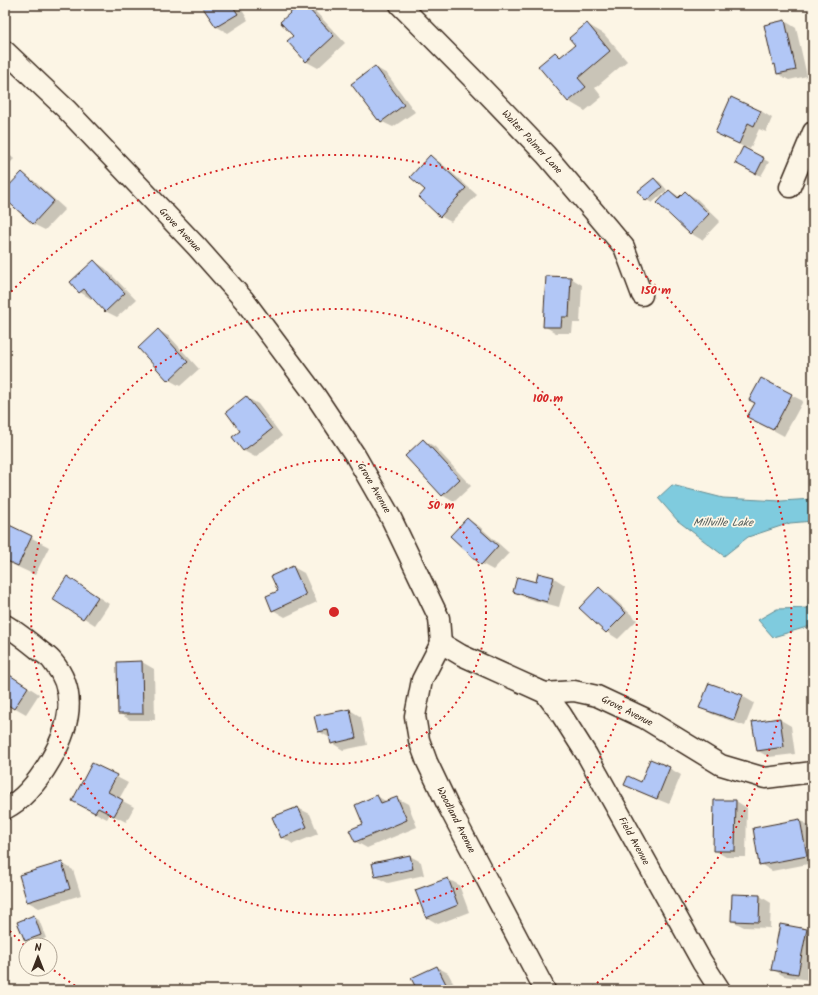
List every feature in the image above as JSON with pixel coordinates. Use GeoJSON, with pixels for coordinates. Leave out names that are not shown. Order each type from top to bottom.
{"type":"FeatureCollection","features":[{"type":"Feature","properties":{"kind":"street","name":"Walter Palmer Lane"},"geometry":{"type":"LineString","coordinates":[[400,5],[546,155],[624,247],[642,295]]}},
{"type":"Feature","properties":{"kind":"street","name":"Grove Avenue"},"geometry":{"type":"LineString","coordinates":[[5,51],[66,109],[196,247],[244,300],[287,356],[355,455],[391,518],[439,618],[441,643],[461,655],[546,693],[574,691],[597,696],[644,718],[721,764],[765,778],[813,772]]}},
{"type":"Feature","properties":{"kind":"street"},"geometry":{"type":"LineString","coordinates":[[790,187],[813,132]]}},
{"type":"Feature","properties":{"kind":"street"},"geometry":{"type":"LineString","coordinates":[[5,625],[53,661],[65,682],[70,705],[66,728],[57,749],[45,770],[31,789],[14,805],[5,809]]}},
{"type":"Feature","properties":{"kind":"street","name":"Woodland Avenue"},"geometry":{"type":"LineString","coordinates":[[441,643],[422,680],[414,716],[419,740],[447,804],[546,990]]}},
{"type":"Feature","properties":{"kind":"street","name":"Field Avenue"},"geometry":{"type":"LineString","coordinates":[[546,693],[587,755],[702,962],[720,990]]}},
{"type":"Feature","properties":{"kind":"water","name":"Millville Lake"},"geometry":{"type":"Polygon","coordinates":[[[672,485],[723,498],[781,501],[813,499],[813,521],[790,523],[748,537],[724,556],[678,521],[658,498],[672,485]]]}},
{"type":"Feature","properties":{"kind":"water"},"geometry":{"type":"Polygon","coordinates":[[[813,563],[813,627],[807,627],[773,637],[758,620],[777,609],[808,608],[813,563]]]}},
{"type":"Feature","properties":{"kind":"building"},"geometry":{"type":"Polygon","coordinates":[[[201,5],[232,5],[238,14],[216,27],[201,5]]]}},
{"type":"Feature","properties":{"kind":"building"},"geometry":{"type":"Polygon","coordinates":[[[299,5],[305,5],[334,36],[306,62],[287,41],[293,36],[280,22],[299,5]]]}},
{"type":"Feature","properties":{"kind":"building"},"geometry":{"type":"Polygon","coordinates":[[[785,20],[796,70],[777,74],[775,64],[773,65],[764,25],[785,20]]]}},
{"type":"Feature","properties":{"kind":"building"},"geometry":{"type":"Polygon","coordinates":[[[587,23],[610,51],[578,78],[586,87],[568,102],[538,66],[555,52],[560,57],[575,45],[569,38],[587,23]]]}},
{"type":"Feature","properties":{"kind":"building"},"geometry":{"type":"Polygon","coordinates":[[[375,66],[404,105],[381,122],[351,84],[375,66]]]}},
{"type":"Feature","properties":{"kind":"building"},"geometry":{"type":"Polygon","coordinates":[[[731,97],[761,111],[754,126],[748,123],[739,144],[715,133],[731,97]]]}},
{"type":"Feature","properties":{"kind":"building"},"geometry":{"type":"Polygon","coordinates":[[[743,147],[764,158],[756,174],[735,163],[743,147]]]}},
{"type":"Feature","properties":{"kind":"building"},"geometry":{"type":"Polygon","coordinates":[[[430,155],[466,188],[440,217],[419,197],[425,190],[410,177],[430,155]]]}},
{"type":"Feature","properties":{"kind":"building"},"geometry":{"type":"Polygon","coordinates":[[[22,172],[54,201],[33,224],[5,199],[5,190],[22,172]]]}},
{"type":"Feature","properties":{"kind":"building"},"geometry":{"type":"Polygon","coordinates":[[[654,178],[662,187],[646,201],[638,191],[654,178]]]}},
{"type":"Feature","properties":{"kind":"building"},"geometry":{"type":"Polygon","coordinates":[[[669,190],[678,198],[685,191],[709,214],[690,234],[657,203],[669,190]]]}},
{"type":"Feature","properties":{"kind":"building"},"geometry":{"type":"Polygon","coordinates":[[[94,260],[125,293],[105,312],[84,289],[79,293],[70,282],[94,260]]]}},
{"type":"Feature","properties":{"kind":"building"},"geometry":{"type":"Polygon","coordinates":[[[546,276],[571,277],[569,317],[562,317],[561,327],[543,327],[546,276]]]}},
{"type":"Feature","properties":{"kind":"building"},"geometry":{"type":"Polygon","coordinates":[[[158,329],[188,362],[168,381],[138,348],[158,329]]]}},
{"type":"Feature","properties":{"kind":"building"},"geometry":{"type":"Polygon","coordinates":[[[761,378],[792,394],[773,430],[747,417],[755,403],[749,400],[761,378]]]}},
{"type":"Feature","properties":{"kind":"building"},"geometry":{"type":"Polygon","coordinates":[[[246,396],[272,429],[243,451],[232,437],[240,431],[226,412],[246,396]]]}},
{"type":"Feature","properties":{"kind":"building"},"geometry":{"type":"Polygon","coordinates":[[[423,439],[460,479],[442,496],[405,456],[423,439]]]}},
{"type":"Feature","properties":{"kind":"building"},"geometry":{"type":"Polygon","coordinates":[[[467,518],[498,546],[481,565],[450,536],[467,518]]]}},
{"type":"Feature","properties":{"kind":"building"},"geometry":{"type":"Polygon","coordinates":[[[5,523],[32,536],[18,566],[5,560],[5,523]]]}},
{"type":"Feature","properties":{"kind":"building"},"geometry":{"type":"Polygon","coordinates":[[[293,566],[306,595],[272,611],[266,596],[278,591],[271,576],[293,566]]]}},
{"type":"Feature","properties":{"kind":"building"},"geometry":{"type":"Polygon","coordinates":[[[538,573],[554,577],[547,602],[513,592],[517,577],[536,582],[538,573]]]}},
{"type":"Feature","properties":{"kind":"building"},"geometry":{"type":"Polygon","coordinates":[[[67,576],[98,597],[83,619],[52,599],[67,576]]]}},
{"type":"Feature","properties":{"kind":"building"},"geometry":{"type":"Polygon","coordinates":[[[599,587],[626,613],[606,633],[579,608],[599,587]]]}},
{"type":"Feature","properties":{"kind":"building"},"geometry":{"type":"Polygon","coordinates":[[[142,661],[143,714],[118,714],[117,662],[142,661]]]}},
{"type":"Feature","properties":{"kind":"building"},"geometry":{"type":"Polygon","coordinates":[[[5,672],[28,687],[14,709],[5,703],[5,672]]]}},
{"type":"Feature","properties":{"kind":"building"},"geometry":{"type":"Polygon","coordinates":[[[709,683],[743,695],[734,720],[699,708],[709,683]]]}},
{"type":"Feature","properties":{"kind":"building"},"geometry":{"type":"Polygon","coordinates":[[[350,709],[356,738],[331,744],[328,730],[318,732],[314,716],[350,709]]]}},
{"type":"Feature","properties":{"kind":"building"},"geometry":{"type":"Polygon","coordinates":[[[780,718],[784,747],[757,751],[752,722],[780,718]]]}},
{"type":"Feature","properties":{"kind":"building"},"geometry":{"type":"Polygon","coordinates":[[[650,759],[670,767],[657,799],[624,785],[628,776],[641,782],[650,759]]]}},
{"type":"Feature","properties":{"kind":"building"},"geometry":{"type":"Polygon","coordinates":[[[92,763],[117,775],[108,792],[123,800],[114,816],[98,808],[95,813],[72,801],[92,763]]]}},
{"type":"Feature","properties":{"kind":"building"},"geometry":{"type":"Polygon","coordinates":[[[377,795],[381,803],[397,797],[407,820],[355,842],[349,830],[363,824],[355,805],[377,795]]]}},
{"type":"Feature","properties":{"kind":"building"},"geometry":{"type":"Polygon","coordinates":[[[714,800],[736,800],[735,851],[713,851],[714,800]]]}},
{"type":"Feature","properties":{"kind":"building"},"geometry":{"type":"Polygon","coordinates":[[[298,807],[307,827],[281,838],[272,817],[298,807]]]}},
{"type":"Feature","properties":{"kind":"building"},"geometry":{"type":"Polygon","coordinates":[[[800,819],[807,856],[759,865],[753,828],[800,819]]]}},
{"type":"Feature","properties":{"kind":"building"},"geometry":{"type":"Polygon","coordinates":[[[410,855],[413,869],[375,877],[372,863],[410,855]]]}},
{"type":"Feature","properties":{"kind":"building"},"geometry":{"type":"Polygon","coordinates":[[[62,862],[70,889],[27,902],[19,875],[62,862]]]}},
{"type":"Feature","properties":{"kind":"building"},"geometry":{"type":"Polygon","coordinates":[[[448,878],[458,905],[426,918],[415,890],[448,878]]]}},
{"type":"Feature","properties":{"kind":"building"},"geometry":{"type":"Polygon","coordinates":[[[732,894],[760,895],[759,922],[731,921],[732,894]]]}},
{"type":"Feature","properties":{"kind":"building"},"geometry":{"type":"Polygon","coordinates":[[[34,915],[41,935],[36,937],[23,937],[17,922],[34,915]]]}},
{"type":"Feature","properties":{"kind":"building"},"geometry":{"type":"Polygon","coordinates":[[[780,924],[807,929],[798,974],[771,970],[780,924]]]}},
{"type":"Feature","properties":{"kind":"building"},"geometry":{"type":"Polygon","coordinates":[[[437,966],[449,990],[417,990],[411,978],[437,966]]]}}]}
